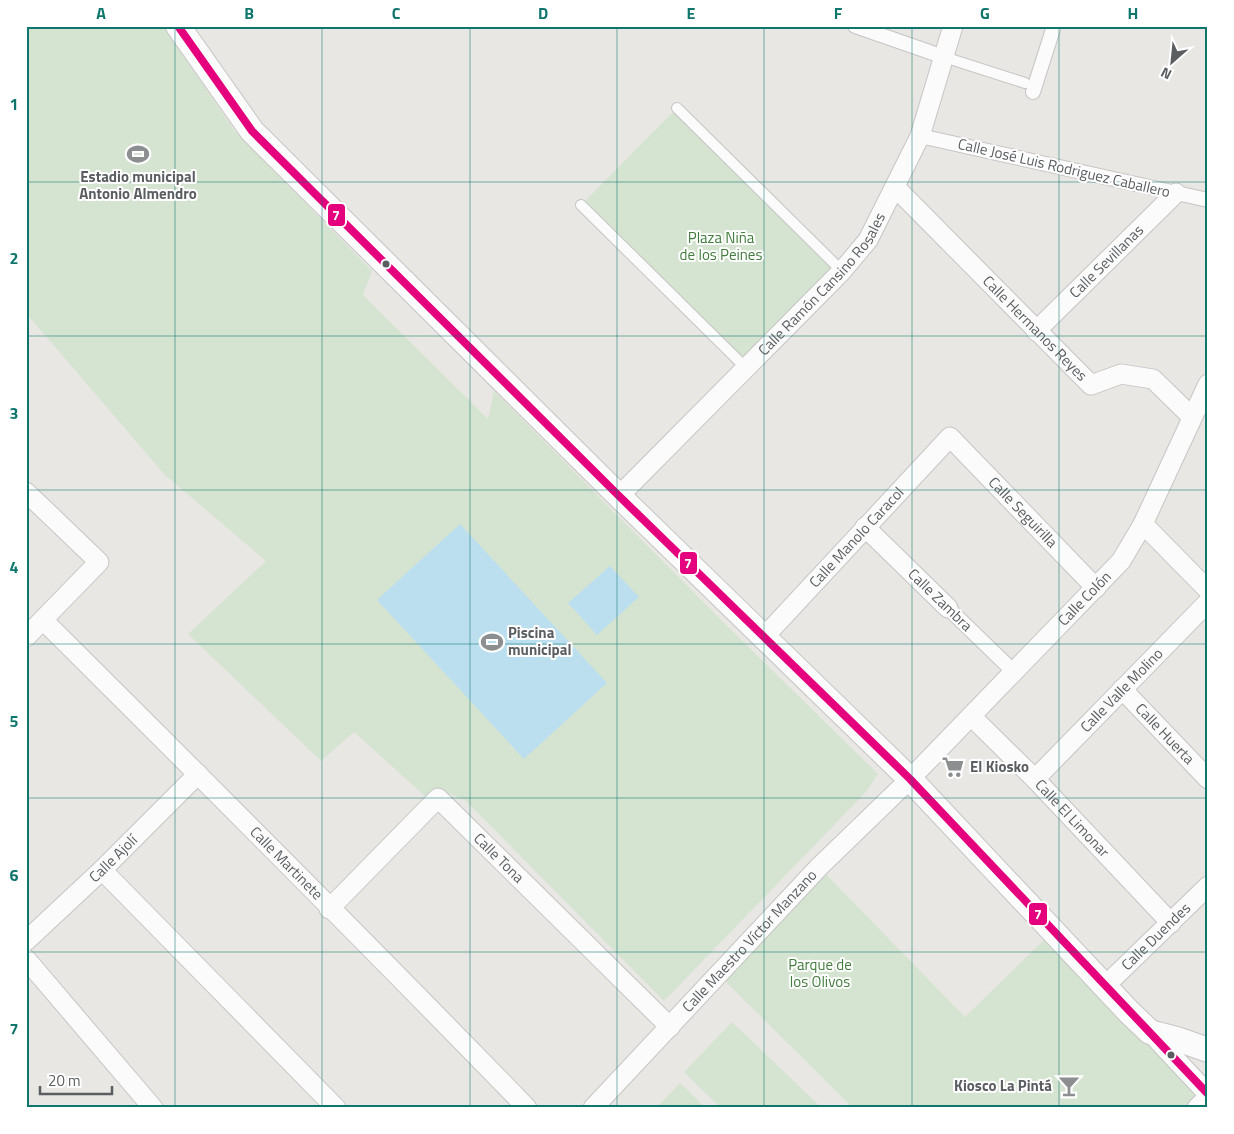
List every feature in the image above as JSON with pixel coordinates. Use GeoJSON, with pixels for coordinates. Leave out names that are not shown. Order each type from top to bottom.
{"type":"FeatureCollection","features":[{"type":"Feature","properties":{"kind":"street"},"geometry":{"type":"LineString","coordinates":[[178,26],[252,131],[619,496],[910,779],[1208,1095],[1197,1108]]}},
{"type":"Feature","properties":{"kind":"street"},"geometry":{"type":"LineString","coordinates":[[855,26],[944,57]]}},
{"type":"Feature","properties":{"kind":"street","name":"Calle Ramón Cansino Rosales"},"geometry":{"type":"LineString","coordinates":[[619,496],[842,271],[868,240],[920,136],[953,26]]}},
{"type":"Feature","properties":{"kind":"street"},"geometry":{"type":"LineString","coordinates":[[1029,88],[1054,26]]}},
{"type":"Feature","properties":{"kind":"street","name":"Calle José Luis Rodriguez Caballero"},"geometry":{"type":"LineString","coordinates":[[920,136],[1208,200]]}},
{"type":"Feature","properties":{"kind":"street","name":"Calle Hermanos Reyes"},"geometry":{"type":"LineString","coordinates":[[895,187],[1091,385],[1121,374],[1153,379],[1192,417]]}},
{"type":"Feature","properties":{"kind":"street","name":"Calle Sevillanas"},"geometry":{"type":"LineString","coordinates":[[1036,331],[1176,193]]}},
{"type":"Feature","properties":{"kind":"street","name":"Calle Colón"},"geometry":{"type":"LineString","coordinates":[[910,779],[1121,561],[1143,524],[1208,384]]}},
{"type":"Feature","properties":{"kind":"street","name":"Calle Manolo Caracol"},"geometry":{"type":"LineString","coordinates":[[764,636],[950,437]]}},
{"type":"Feature","properties":{"kind":"street","name":"Calle Seguirilla"},"geometry":{"type":"LineString","coordinates":[[950,437],[1096,588]]}},
{"type":"Feature","properties":{"kind":"street"},"geometry":{"type":"LineString","coordinates":[[26,492],[100,562],[26,637]]}},
{"type":"Feature","properties":{"kind":"street"},"geometry":{"type":"LineString","coordinates":[[1143,524],[1208,590]]}},
{"type":"Feature","properties":{"kind":"street","name":"Calle Zambra"},"geometry":{"type":"LineString","coordinates":[[866,527],[1014,672]]}},
{"type":"Feature","properties":{"kind":"street","name":"Calle Valle Molino"},"geometry":{"type":"LineString","coordinates":[[1035,779],[1208,602]]}},
{"type":"Feature","properties":{"kind":"street","name":"Calle Martinete"},"geometry":{"type":"LineString","coordinates":[[43,620],[280,855],[329,908],[527,1108]]}},
{"type":"Feature","properties":{"kind":"street","name":"Calle Huerta"},"geometry":{"type":"LineString","coordinates":[[1122,689],[1208,779]]}},
{"type":"Feature","properties":{"kind":"street","name":"Calle El Limonar"},"geometry":{"type":"LineString","coordinates":[[971,716],[1035,779],[1171,923]]}},
{"type":"Feature","properties":{"kind":"street","name":"Calle Ajolí"},"geometry":{"type":"LineString","coordinates":[[26,941],[102,870],[198,774]]}},
{"type":"Feature","properties":{"kind":"street","name":"Calle Maestro Víctor Manzano"},"geometry":{"type":"LineString","coordinates":[[593,1108],[819,867],[910,779]]}},
{"type":"Feature","properties":{"kind":"street","name":"Calle Tona"},"geometry":{"type":"LineString","coordinates":[[329,908],[438,798],[670,1027]]}},
{"type":"Feature","properties":{"kind":"street"},"geometry":{"type":"LineString","coordinates":[[102,870],[336,1108]]}},
{"type":"Feature","properties":{"kind":"street","name":"Calle Duendes"},"geometry":{"type":"LineString","coordinates":[[1106,986],[1208,886]]}},
{"type":"Feature","properties":{"kind":"street"},"geometry":{"type":"LineString","coordinates":[[26,959],[153,1108]]}},
{"type":"Feature","properties":{"kind":"street"},"geometry":{"type":"LineString","coordinates":[[1150,1032],[1208,1050]]}},
{"type":"Feature","properties":{"kind":"lane"},"geometry":{"type":"LineString","coordinates":[[944,57],[1029,88]]}},
{"type":"Feature","properties":{"kind":"lane"},"geometry":{"type":"LineString","coordinates":[[677,108],[842,271]]}},
{"type":"Feature","properties":{"kind":"lane"},"geometry":{"type":"LineString","coordinates":[[581,205],[746,368]]}},
{"type":"Feature","properties":{"kind":"green space"},"geometry":{"type":"Polygon","coordinates":[[[33,26],[163,26],[234,130],[372,271],[363,295],[488,419],[494,391],[724,623],[878,774],[866,792],[664,1001],[465,800],[436,789],[427,798],[354,732],[321,761],[188,634],[266,561],[164,474],[26,313],[26,32],[33,26]]]}},
{"type":"Feature","properties":{"kind":"green space","name":"Plaza Niña de los Peines"},"geometry":{"type":"Polygon","coordinates":[[[677,108],[842,271],[746,368],[581,205],[677,108]]]}},
{"type":"Feature","properties":{"kind":"green space","name":"Parque de los Olivos"},"geometry":{"type":"Polygon","coordinates":[[[819,867],[965,1017],[1053,931],[1200,1085],[1197,1108],[853,1108],[719,975],[819,867]]]}},
{"type":"Feature","properties":{"kind":"green space"},"geometry":{"type":"Polygon","coordinates":[[[732,1022],[822,1108],[721,1108],[684,1072],[732,1022]]]}},
{"type":"Feature","properties":{"kind":"green space"},"geometry":{"type":"Polygon","coordinates":[[[680,1083],[706,1108],[656,1108],[680,1083]]]}},
{"type":"Feature","properties":{"kind":"water","name":"Piscina municipal"},"geometry":{"type":"Polygon","coordinates":[[[460,524],[607,683],[524,759],[377,600],[460,524]]]}},
{"type":"Feature","properties":{"kind":"water"},"geometry":{"type":"Polygon","coordinates":[[[610,566],[639,597],[597,635],[568,603],[610,566]]]}},
{"type":"Feature","properties":{"kind":"transit line","name":"7"},"geometry":{"type":"LineString","coordinates":[[178,26],[252,131],[619,496],[910,779],[1208,1094]]}},
{"type":"Feature","properties":{"kind":"place","name":"Estadio municipal Antonio Almendro"},"geometry":{"type":"Point","coordinates":[138,154]}},
{"type":"Feature","properties":{"kind":"place","name":"Piscina municipal"},"geometry":{"type":"Point","coordinates":[492,642]}},
{"type":"Feature","properties":{"kind":"place","name":"El Kiosko"},"geometry":{"type":"Point","coordinates":[953,767]}},
{"type":"Feature","properties":{"kind":"place","name":"Kiosco La Pintá"},"geometry":{"type":"Point","coordinates":[1069,1086]}}]}
